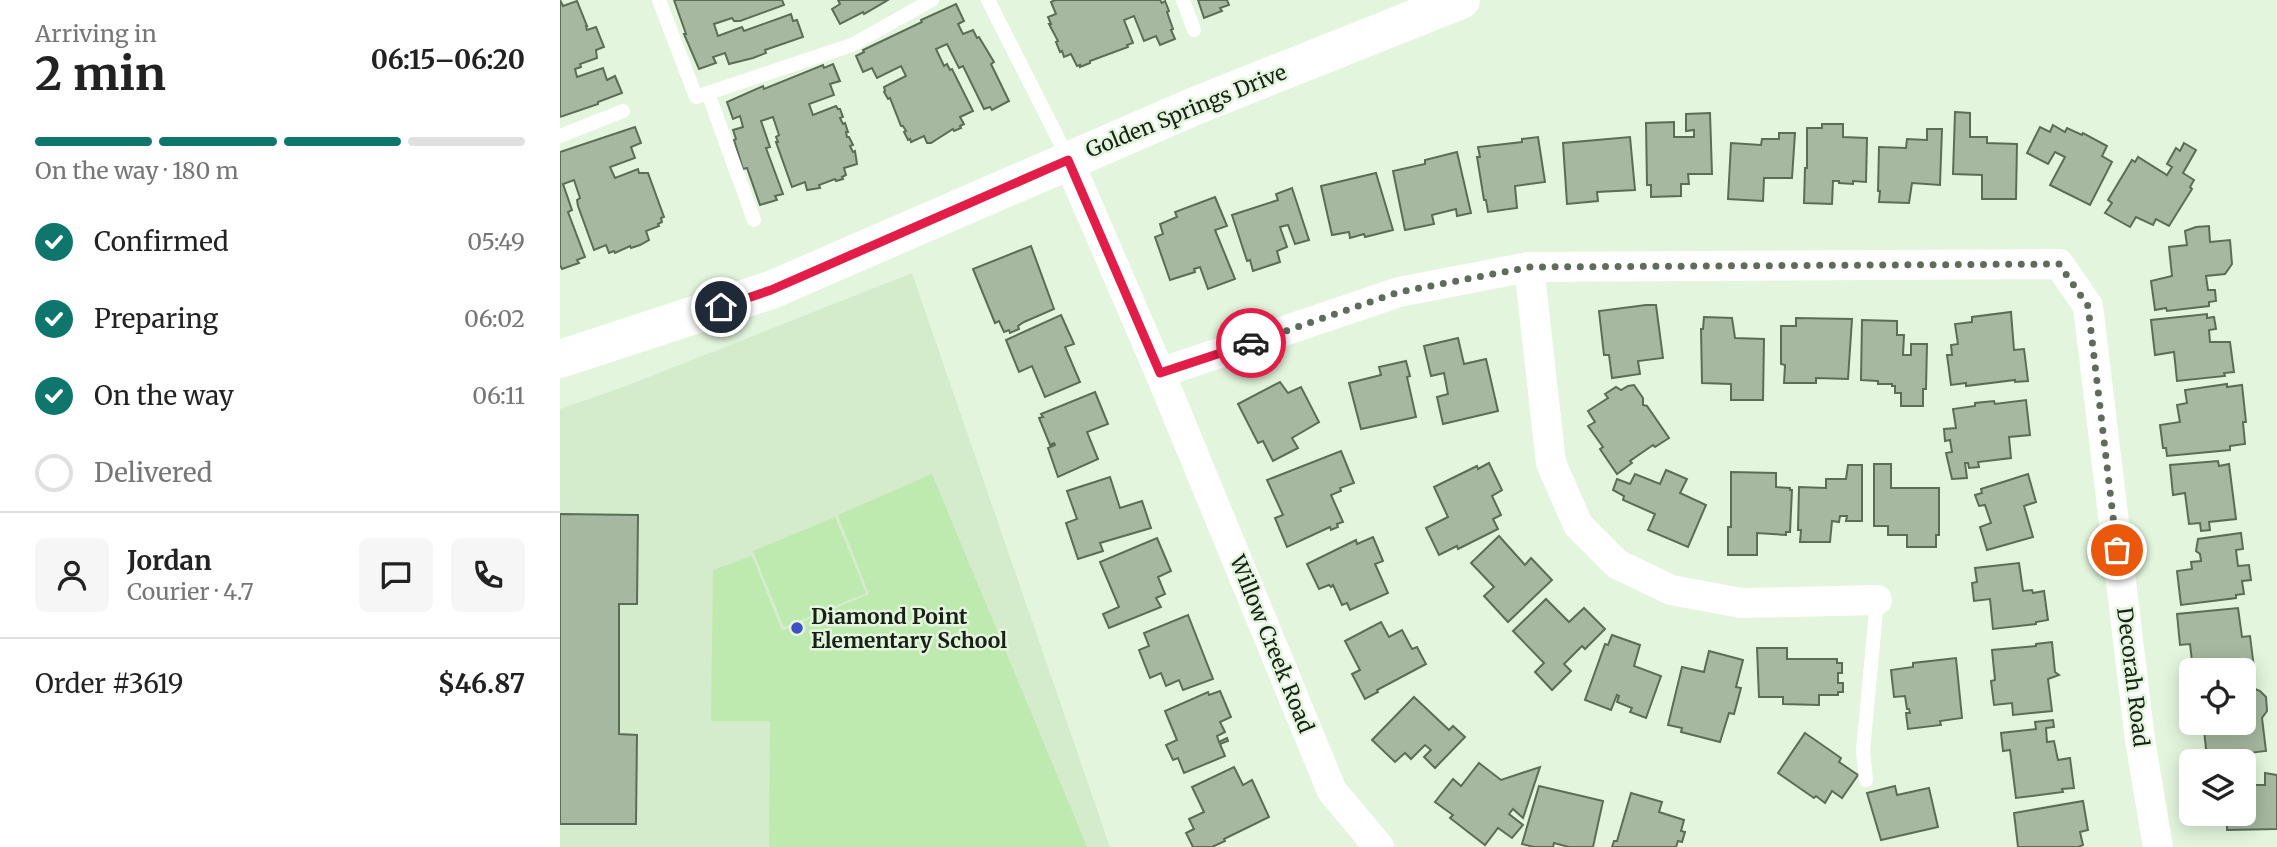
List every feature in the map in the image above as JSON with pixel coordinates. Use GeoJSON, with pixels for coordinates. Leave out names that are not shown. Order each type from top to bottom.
{"type":"FeatureCollection","features":[{"type":"Feature","properties":{"kind":"main road","name":"Golden Springs Drive"},"geometry":{"type":"LineString","coordinates":[[560,359],[771,290],[1195,106],[1461,0]]}},
{"type":"Feature","properties":{"kind":"street","name":"Willow Creek Road"},"geometry":{"type":"LineString","coordinates":[[1068,160],[1160,373],[1332,791],[1379,847]]}},
{"type":"Feature","properties":{"kind":"street","name":"Decorah Road"},"geometry":{"type":"LineString","coordinates":[[1530,267],[2059,264],[2088,306],[2140,740],[2158,847]]}},
{"type":"Feature","properties":{"kind":"street"},"geometry":{"type":"LineString","coordinates":[[1160,373],[1399,292],[1530,267],[1551,463],[1578,525],[1618,564],[1671,590],[1741,604],[1877,600]]}},
{"type":"Feature","properties":{"kind":"lane"},"geometry":{"type":"LineString","coordinates":[[659,0],[696,97],[852,45],[932,0]]}},
{"type":"Feature","properties":{"kind":"lane"},"geometry":{"type":"LineString","coordinates":[[988,0],[1068,160]]}},
{"type":"Feature","properties":{"kind":"lane"},"geometry":{"type":"LineString","coordinates":[[1183,0],[1194,30]]}},
{"type":"Feature","properties":{"kind":"lane"},"geometry":{"type":"LineString","coordinates":[[708,93],[754,220]]}},
{"type":"Feature","properties":{"kind":"lane"},"geometry":{"type":"LineString","coordinates":[[560,136],[623,111]]}},
{"type":"Feature","properties":{"kind":"lane"},"geometry":{"type":"LineString","coordinates":[[1866,780],[1863,751],[1877,600]]}},
{"type":"Feature","properties":{"kind":"shaded area","name":"Diamond Point Elementary School"},"geometry":{"type":"Polygon","coordinates":[[[912,273],[1110,847],[560,847],[560,409],[626,386],[912,273]]]}},
{"type":"Feature","properties":{"kind":"green space"},"geometry":{"type":"Polygon","coordinates":[[[932,474],[1087,847],[769,847],[770,721],[711,721],[713,570],[752,556],[782,631],[869,594],[838,515],[932,474]]]}},
{"type":"Feature","properties":{"kind":"green space"},"geometry":{"type":"Polygon","coordinates":[[[835,517],[866,593],[784,627],[753,551],[835,517]]]}},
{"type":"Feature","properties":{"kind":"building"},"geometry":{"type":"Polygon","coordinates":[[[560,0],[563,6],[577,1],[587,30],[596,27],[604,47],[596,50],[597,58],[580,64],[581,67],[575,69],[577,77],[603,68],[607,80],[615,76],[622,93],[560,117],[560,0]]]}},
{"type":"Feature","properties":{"kind":"building"},"geometry":{"type":"Polygon","coordinates":[[[674,0],[782,0],[784,5],[740,21],[734,21],[732,18],[714,24],[718,36],[742,27],[744,31],[791,14],[793,21],[797,20],[803,37],[765,50],[766,53],[753,58],[729,64],[725,53],[713,57],[716,63],[699,69],[684,34],[674,0]]]}},
{"type":"Feature","properties":{"kind":"building"},"geometry":{"type":"Polygon","coordinates":[[[838,0],[888,0],[840,24],[832,9],[840,4],[838,0]]]}},
{"type":"Feature","properties":{"kind":"building"},"geometry":{"type":"Polygon","coordinates":[[[1198,0],[1227,0],[1229,5],[1204,18],[1198,0]]]}},
{"type":"Feature","properties":{"kind":"building"},"geometry":{"type":"Polygon","coordinates":[[[1165,1],[1175,39],[1160,45],[1156,36],[1144,41],[1134,16],[1124,20],[1133,43],[1080,67],[1071,54],[1064,57],[1062,51],[1060,52],[1056,42],[1058,41],[1049,24],[1048,17],[1056,14],[1051,2],[1165,1]]]}},
{"type":"Feature","properties":{"kind":"building"},"geometry":{"type":"Polygon","coordinates":[[[956,4],[964,21],[958,24],[963,34],[973,30],[977,38],[979,37],[994,62],[991,64],[1009,101],[992,110],[990,107],[984,109],[963,66],[959,68],[947,44],[936,49],[944,66],[947,64],[950,70],[952,69],[973,111],[960,117],[964,124],[961,128],[954,131],[953,129],[931,143],[927,143],[924,136],[911,142],[901,126],[890,98],[888,99],[884,92],[884,87],[906,76],[901,66],[877,78],[872,68],[863,72],[856,56],[956,4]]]}},
{"type":"Feature","properties":{"kind":"building"},"geometry":{"type":"Polygon","coordinates":[[[833,64],[840,81],[830,84],[834,95],[809,104],[813,115],[836,106],[840,109],[843,117],[840,118],[843,124],[845,123],[857,164],[844,168],[846,175],[843,179],[819,185],[820,188],[807,190],[805,182],[792,187],[776,142],[779,135],[773,117],[761,121],[770,147],[766,148],[783,194],[775,196],[777,200],[760,205],[747,168],[743,169],[734,140],[733,130],[743,127],[740,116],[733,119],[727,102],[763,86],[764,89],[823,65],[824,68],[833,64]]]}},
{"type":"Feature","properties":{"kind":"building"},"geometry":{"type":"Polygon","coordinates":[[[1955,112],[1970,113],[1970,137],[1987,137],[1987,143],[2017,144],[2016,199],[1982,199],[1982,175],[1953,174],[1955,112]]]}},
{"type":"Feature","properties":{"kind":"building"},"geometry":{"type":"Polygon","coordinates":[[[1710,113],[1712,174],[1688,174],[1689,184],[1681,184],[1681,196],[1651,197],[1651,185],[1647,185],[1646,123],[1674,122],[1674,137],[1694,137],[1694,130],[1686,131],[1686,114],[1710,113]]]}},
{"type":"Feature","properties":{"kind":"building"},"geometry":{"type":"Polygon","coordinates":[[[1822,124],[1843,124],[1843,137],[1867,138],[1866,182],[1853,181],[1853,184],[1833,181],[1832,204],[1804,203],[1807,128],[1822,128],[1822,124]]]}},
{"type":"Feature","properties":{"kind":"building"},"geometry":{"type":"Polygon","coordinates":[[[2053,125],[2065,132],[2067,128],[2082,135],[2083,133],[2107,146],[2102,156],[2112,162],[2090,205],[2050,185],[2065,157],[2055,152],[2048,164],[2027,153],[2040,127],[2050,132],[2053,125]]]}},
{"type":"Feature","properties":{"kind":"building"},"geometry":{"type":"Polygon","coordinates":[[[635,127],[641,143],[631,147],[635,158],[610,167],[615,178],[638,169],[639,173],[648,173],[664,217],[661,218],[662,222],[646,231],[649,240],[640,245],[615,253],[609,253],[606,245],[594,250],[578,206],[577,200],[580,198],[574,180],[563,184],[572,210],[568,212],[585,257],[577,260],[579,263],[562,269],[560,152],[635,127]]]}},
{"type":"Feature","properties":{"kind":"building"},"geometry":{"type":"Polygon","coordinates":[[[1927,129],[1942,129],[1940,185],[1912,183],[1909,203],[1879,202],[1879,147],[1906,148],[1907,139],[1927,140],[1927,129]]]}},
{"type":"Feature","properties":{"kind":"building"},"geometry":{"type":"Polygon","coordinates":[[[1779,133],[1795,133],[1792,178],[1764,178],[1763,201],[1728,199],[1731,143],[1761,145],[1762,139],[1779,139],[1779,133]]]}},
{"type":"Feature","properties":{"kind":"building"},"geometry":{"type":"Polygon","coordinates":[[[1538,137],[1545,182],[1515,186],[1517,208],[1488,212],[1477,157],[1480,157],[1478,147],[1522,142],[1522,139],[1538,137]]]}},
{"type":"Feature","properties":{"kind":"building"},"geometry":{"type":"Polygon","coordinates":[[[1630,137],[1635,190],[1597,192],[1598,201],[1567,204],[1563,143],[1630,137]]]}},
{"type":"Feature","properties":{"kind":"building"},"geometry":{"type":"Polygon","coordinates":[[[2184,143],[2196,150],[2183,173],[2194,180],[2190,187],[2192,189],[2169,226],[2156,219],[2153,225],[2136,217],[2130,227],[2105,213],[2112,203],[2108,200],[2132,160],[2135,162],[2138,157],[2167,175],[2172,167],[2167,164],[2176,148],[2180,151],[2184,143]]]}},
{"type":"Feature","properties":{"kind":"building"},"geometry":{"type":"Polygon","coordinates":[[[1457,152],[1471,213],[1457,216],[1456,209],[1432,215],[1434,224],[1405,230],[1393,171],[1425,164],[1425,160],[1457,152]]]}},
{"type":"Feature","properties":{"kind":"building"},"geometry":{"type":"Polygon","coordinates":[[[1376,173],[1393,230],[1365,237],[1364,234],[1350,238],[1349,232],[1332,235],[1321,186],[1376,173]]]}},
{"type":"Feature","properties":{"kind":"building"},"geometry":{"type":"Polygon","coordinates":[[[1292,188],[1309,240],[1295,244],[1288,225],[1280,227],[1287,247],[1277,251],[1280,262],[1253,271],[1250,260],[1247,261],[1232,215],[1278,200],[1276,194],[1292,188]]]}},
{"type":"Feature","properties":{"kind":"building"},"geometry":{"type":"Polygon","coordinates":[[[1215,197],[1227,226],[1215,230],[1235,279],[1208,289],[1200,267],[1194,269],[1195,272],[1170,280],[1155,237],[1163,234],[1160,224],[1177,217],[1175,212],[1215,197]]]}},
{"type":"Feature","properties":{"kind":"building"},"geometry":{"type":"Polygon","coordinates":[[[2209,226],[2210,242],[2230,240],[2232,264],[2225,274],[2206,276],[2208,290],[2215,290],[2216,301],[2209,302],[2209,306],[2155,310],[2151,281],[2172,276],[2169,247],[2187,245],[2185,231],[2209,226]]]}},
{"type":"Feature","properties":{"kind":"building"},"geometry":{"type":"Polygon","coordinates":[[[1031,246],[1054,309],[1024,322],[1018,326],[1019,329],[1010,333],[1009,330],[1004,332],[999,321],[995,323],[973,269],[1031,246]]]}},
{"type":"Feature","properties":{"kind":"building"},"geometry":{"type":"Polygon","coordinates":[[[1656,305],[1663,358],[1638,361],[1640,374],[1612,378],[1609,355],[1604,355],[1599,311],[1656,305]]]}},
{"type":"Feature","properties":{"kind":"building"},"geometry":{"type":"Polygon","coordinates":[[[2011,312],[2014,350],[2024,349],[2028,381],[1951,385],[1947,355],[1952,355],[1951,345],[1958,344],[1955,324],[1972,322],[1972,317],[2011,312]]]}},
{"type":"Feature","properties":{"kind":"building"},"geometry":{"type":"Polygon","coordinates":[[[2207,314],[2207,318],[2214,317],[2216,329],[2209,330],[2210,342],[2230,342],[2234,372],[2224,373],[2225,376],[2177,381],[2174,352],[2155,355],[2151,320],[2207,314]]]}},
{"type":"Feature","properties":{"kind":"building"},"geometry":{"type":"Polygon","coordinates":[[[1061,315],[1074,344],[1065,347],[1080,382],[1045,397],[1032,366],[1019,372],[1006,340],[1061,315]]]}},
{"type":"Feature","properties":{"kind":"building"},"geometry":{"type":"Polygon","coordinates":[[[1704,317],[1732,318],[1735,338],[1764,339],[1763,400],[1731,400],[1731,384],[1702,383],[1701,329],[1704,317]]]}},
{"type":"Feature","properties":{"kind":"building"},"geometry":{"type":"Polygon","coordinates":[[[1796,318],[1852,319],[1848,379],[1816,378],[1816,383],[1784,383],[1781,326],[1796,326],[1796,318]]]}},
{"type":"Feature","properties":{"kind":"building"},"geometry":{"type":"Polygon","coordinates":[[[1862,320],[1897,321],[1897,335],[1904,335],[1903,355],[1911,355],[1911,344],[1927,344],[1923,406],[1901,406],[1901,393],[1895,393],[1895,386],[1892,384],[1861,380],[1862,320]]]}},
{"type":"Feature","properties":{"kind":"building"},"geometry":{"type":"Polygon","coordinates":[[[1458,338],[1464,364],[1486,359],[1498,411],[1443,424],[1437,397],[1448,394],[1444,373],[1431,376],[1424,346],[1458,338]]]}},
{"type":"Feature","properties":{"kind":"building"},"geometry":{"type":"Polygon","coordinates":[[[1406,361],[1416,417],[1361,429],[1349,383],[1381,375],[1379,367],[1406,361]]]}},
{"type":"Feature","properties":{"kind":"building"},"geometry":{"type":"Polygon","coordinates":[[[1280,382],[1288,393],[1301,387],[1319,422],[1292,438],[1298,448],[1273,461],[1263,441],[1258,443],[1238,404],[1280,382]]]}},
{"type":"Feature","properties":{"kind":"building"},"geometry":{"type":"Polygon","coordinates":[[[2227,384],[2227,387],[2242,385],[2246,422],[2243,422],[2245,444],[2230,446],[2230,450],[2167,456],[2166,448],[2163,448],[2160,425],[2180,422],[2177,405],[2187,403],[2185,390],[2227,384]]]}},
{"type":"Feature","properties":{"kind":"building"},"geometry":{"type":"Polygon","coordinates":[[[1634,385],[1643,398],[1643,405],[1647,406],[1669,438],[1655,447],[1653,445],[1617,474],[1588,426],[1595,422],[1588,411],[1608,398],[1605,394],[1616,387],[1621,390],[1634,385]]]}},
{"type":"Feature","properties":{"kind":"building"},"geometry":{"type":"Polygon","coordinates":[[[1095,392],[1108,424],[1087,432],[1098,459],[1058,477],[1048,448],[1055,445],[1050,445],[1039,418],[1043,417],[1041,414],[1095,392]]]}},
{"type":"Feature","properties":{"kind":"building"},"geometry":{"type":"Polygon","coordinates":[[[2026,400],[2030,435],[2009,437],[2011,458],[1978,462],[1979,467],[1969,468],[1968,463],[1965,463],[1967,478],[1952,479],[1946,453],[1952,452],[1950,440],[1945,441],[1944,429],[1956,428],[1953,409],[1975,406],[1975,403],[1994,401],[1995,404],[2026,400]]]}},
{"type":"Feature","properties":{"kind":"building"},"geometry":{"type":"Polygon","coordinates":[[[1341,451],[1354,483],[1331,495],[1343,522],[1337,524],[1338,527],[1331,530],[1330,527],[1287,547],[1275,518],[1283,515],[1267,480],[1341,451]]]}},
{"type":"Feature","properties":{"kind":"building"},"geometry":{"type":"Polygon","coordinates":[[[2218,461],[2219,466],[2229,464],[2236,519],[2209,522],[2210,530],[2201,531],[2200,523],[2189,524],[2185,493],[2173,495],[2170,465],[2218,461]]]}},
{"type":"Feature","properties":{"kind":"building"},"geometry":{"type":"Polygon","coordinates":[[[1489,463],[1502,490],[1492,496],[1501,515],[1493,519],[1498,529],[1458,549],[1457,546],[1439,555],[1426,528],[1448,517],[1434,487],[1489,463]]]}},
{"type":"Feature","properties":{"kind":"building"},"geometry":{"type":"Polygon","coordinates":[[[1874,464],[1891,464],[1891,488],[1939,488],[1939,535],[1936,535],[1936,547],[1907,547],[1907,535],[1888,535],[1888,526],[1874,526],[1874,464]]]}},
{"type":"Feature","properties":{"kind":"building"},"geometry":{"type":"Polygon","coordinates":[[[1848,465],[1862,465],[1862,521],[1846,521],[1847,516],[1840,516],[1839,522],[1832,521],[1830,542],[1800,542],[1799,487],[1826,488],[1826,479],[1846,479],[1848,465]]]}},
{"type":"Feature","properties":{"kind":"building"},"geometry":{"type":"Polygon","coordinates":[[[1666,470],[1687,479],[1680,493],[1706,505],[1688,547],[1648,530],[1655,514],[1623,500],[1624,496],[1613,490],[1617,479],[1630,484],[1635,474],[1660,484],[1666,470]]]}},
{"type":"Feature","properties":{"kind":"building"},"geometry":{"type":"Polygon","coordinates":[[[1731,472],[1776,473],[1776,487],[1792,490],[1790,532],[1786,532],[1786,535],[1757,533],[1757,555],[1728,555],[1731,472]]]}},
{"type":"Feature","properties":{"kind":"building"},"geometry":{"type":"Polygon","coordinates":[[[2028,474],[2036,502],[2024,506],[2033,537],[1987,550],[1980,527],[1991,523],[1985,505],[1979,506],[1975,495],[1982,493],[1981,489],[2028,474]]]}},
{"type":"Feature","properties":{"kind":"building"},"geometry":{"type":"Polygon","coordinates":[[[1110,477],[1120,508],[1142,501],[1151,528],[1100,543],[1103,551],[1078,559],[1066,523],[1077,519],[1067,491],[1110,477]]]}},
{"type":"Feature","properties":{"kind":"building"},"geometry":{"type":"Polygon","coordinates":[[[560,514],[638,515],[637,604],[619,604],[619,734],[637,735],[636,824],[560,824],[560,514]]]}},
{"type":"Feature","properties":{"kind":"building"},"geometry":{"type":"Polygon","coordinates":[[[2241,533],[2243,549],[2236,550],[2238,566],[2249,565],[2251,580],[2242,581],[2244,594],[2236,595],[2236,598],[2181,605],[2177,571],[2192,569],[2191,562],[2201,561],[2200,554],[2196,551],[2198,539],[2241,533]]]}},
{"type":"Feature","properties":{"kind":"building"},"geometry":{"type":"Polygon","coordinates":[[[1499,536],[1525,565],[1531,558],[1552,580],[1508,622],[1484,596],[1494,587],[1471,563],[1499,536]]]}},
{"type":"Feature","properties":{"kind":"building"},"geometry":{"type":"Polygon","coordinates":[[[1373,537],[1383,561],[1375,564],[1388,593],[1350,610],[1347,603],[1342,605],[1333,585],[1319,589],[1307,564],[1356,540],[1357,544],[1373,537]]]}},
{"type":"Feature","properties":{"kind":"building"},"geometry":{"type":"Polygon","coordinates":[[[1157,538],[1171,571],[1158,577],[1165,594],[1156,598],[1161,607],[1109,628],[1103,614],[1119,607],[1100,562],[1157,538]]]}},
{"type":"Feature","properties":{"kind":"building"},"geometry":{"type":"Polygon","coordinates":[[[2019,563],[2023,591],[2044,591],[2048,620],[1993,629],[1990,599],[1974,601],[1972,583],[1977,582],[1975,568],[2019,563]]]}},
{"type":"Feature","properties":{"kind":"building"},"geometry":{"type":"Polygon","coordinates":[[[1546,599],[1569,622],[1584,608],[1605,629],[1585,649],[1582,646],[1564,664],[1571,671],[1552,690],[1535,672],[1544,663],[1513,631],[1546,599]]]}},
{"type":"Feature","properties":{"kind":"building"},"geometry":{"type":"Polygon","coordinates":[[[2238,608],[2242,637],[2250,636],[2253,658],[2192,658],[2190,644],[2180,645],[2177,614],[2238,608]]]}},
{"type":"Feature","properties":{"kind":"building"},"geometry":{"type":"Polygon","coordinates":[[[1188,615],[1213,679],[1183,690],[1179,680],[1166,686],[1161,673],[1150,678],[1139,650],[1149,646],[1144,633],[1188,615]]]}},
{"type":"Feature","properties":{"kind":"building"},"geometry":{"type":"Polygon","coordinates":[[[1381,622],[1389,637],[1402,630],[1412,649],[1417,647],[1426,664],[1365,699],[1352,674],[1360,670],[1345,641],[1381,622]]]}},
{"type":"Feature","properties":{"kind":"building"},"geometry":{"type":"Polygon","coordinates":[[[1612,635],[1640,645],[1634,666],[1661,676],[1646,718],[1630,712],[1632,708],[1617,702],[1617,695],[1611,710],[1585,700],[1605,644],[1608,645],[1612,635]]]}},
{"type":"Feature","properties":{"kind":"building"},"geometry":{"type":"Polygon","coordinates":[[[2052,642],[2055,672],[2059,675],[2048,679],[2052,711],[2013,715],[2012,703],[1994,705],[1991,681],[1995,680],[1992,650],[2052,642]]]}},
{"type":"Feature","properties":{"kind":"building"},"geometry":{"type":"Polygon","coordinates":[[[1757,648],[1787,648],[1787,659],[1837,659],[1837,663],[1842,663],[1838,683],[1843,683],[1843,692],[1838,692],[1838,695],[1819,695],[1819,705],[1783,704],[1783,697],[1759,697],[1757,648]]]}},
{"type":"Feature","properties":{"kind":"building"},"geometry":{"type":"Polygon","coordinates":[[[1709,651],[1743,660],[1736,687],[1741,688],[1734,714],[1729,713],[1720,742],[1681,732],[1682,728],[1668,725],[1682,667],[1704,672],[1709,651]]]}},
{"type":"Feature","properties":{"kind":"building"},"geometry":{"type":"Polygon","coordinates":[[[1956,658],[1962,718],[1940,721],[1941,725],[1908,729],[1906,713],[1910,713],[1909,709],[1905,696],[1894,697],[1891,670],[1913,667],[1913,663],[1956,658]]]}},
{"type":"Feature","properties":{"kind":"building"},"geometry":{"type":"Polygon","coordinates":[[[2256,689],[2266,697],[2267,711],[2262,718],[2266,751],[2206,749],[2205,735],[2256,735],[2256,689]]]}},
{"type":"Feature","properties":{"kind":"building"},"geometry":{"type":"Polygon","coordinates":[[[1220,691],[1231,717],[1220,722],[1225,732],[1217,736],[1219,742],[1227,738],[1228,741],[1220,744],[1225,756],[1184,773],[1178,758],[1173,760],[1166,745],[1177,740],[1165,711],[1208,692],[1209,695],[1220,691]]]}},
{"type":"Feature","properties":{"kind":"building"},"geometry":{"type":"Polygon","coordinates":[[[1414,697],[1449,730],[1453,726],[1465,737],[1435,768],[1424,757],[1431,750],[1425,745],[1411,759],[1405,753],[1395,762],[1372,740],[1414,697]]]}},
{"type":"Feature","properties":{"kind":"building"},"geometry":{"type":"Polygon","coordinates":[[[2053,720],[2054,727],[2046,728],[2047,742],[2054,741],[2058,760],[2070,758],[2074,788],[2016,798],[2010,750],[2003,751],[2001,733],[2036,729],[2035,722],[2053,720]]]}},
{"type":"Feature","properties":{"kind":"building"},"geometry":{"type":"Polygon","coordinates":[[[1805,733],[1841,758],[1839,762],[1858,775],[1842,798],[1832,791],[1825,803],[1778,773],[1805,733]]]}},
{"type":"Feature","properties":{"kind":"building"},"geometry":{"type":"Polygon","coordinates":[[[1479,763],[1501,780],[1540,767],[1523,818],[1513,809],[1509,814],[1523,825],[1512,838],[1498,828],[1485,845],[1450,818],[1453,815],[1435,802],[1453,779],[1461,786],[1479,763]]]}},
{"type":"Feature","properties":{"kind":"building"},"geometry":{"type":"Polygon","coordinates":[[[1234,767],[1243,785],[1252,780],[1269,817],[1212,847],[1193,847],[1186,833],[1194,829],[1189,819],[1204,812],[1192,787],[1234,767]]]}},
{"type":"Feature","properties":{"kind":"building"},"geometry":{"type":"Polygon","coordinates":[[[2265,773],[2277,775],[2277,829],[2227,830],[2227,826],[2256,826],[2256,785],[2265,785],[2265,773]]]}},
{"type":"Feature","properties":{"kind":"building"},"geometry":{"type":"Polygon","coordinates":[[[1539,786],[1603,801],[1593,847],[1569,847],[1554,843],[1553,847],[1534,847],[1522,844],[1539,786]]]}},
{"type":"Feature","properties":{"kind":"building"},"geometry":{"type":"Polygon","coordinates":[[[1895,786],[1897,795],[1929,788],[1938,827],[1881,840],[1867,793],[1895,786]]]}},
{"type":"Feature","properties":{"kind":"building"},"geometry":{"type":"Polygon","coordinates":[[[1631,793],[1662,802],[1659,812],[1684,820],[1682,842],[1678,841],[1676,847],[1612,847],[1614,841],[1617,841],[1631,793]]]}},
{"type":"Feature","properties":{"kind":"building"},"geometry":{"type":"Polygon","coordinates":[[[2083,801],[2088,830],[2080,832],[2083,845],[2018,847],[2014,813],[2083,801]]]}},
{"type":"Feature","properties":{"kind":"way so far"},"geometry":{"type":"LineString","coordinates":[[1251,343],[1399,292],[1530,267],[2059,264],[2088,306],[2117,550]]}},
{"type":"Feature","properties":{"kind":"place","name":"Diamond Point Elementary School"},"geometry":{"type":"Point","coordinates":[797,628]}},
{"type":"Feature","properties":{"kind":"route"},"geometry":{"type":"LineString","coordinates":[[721,307],[771,290],[1068,160],[1160,373],[1251,343]]}}]}
